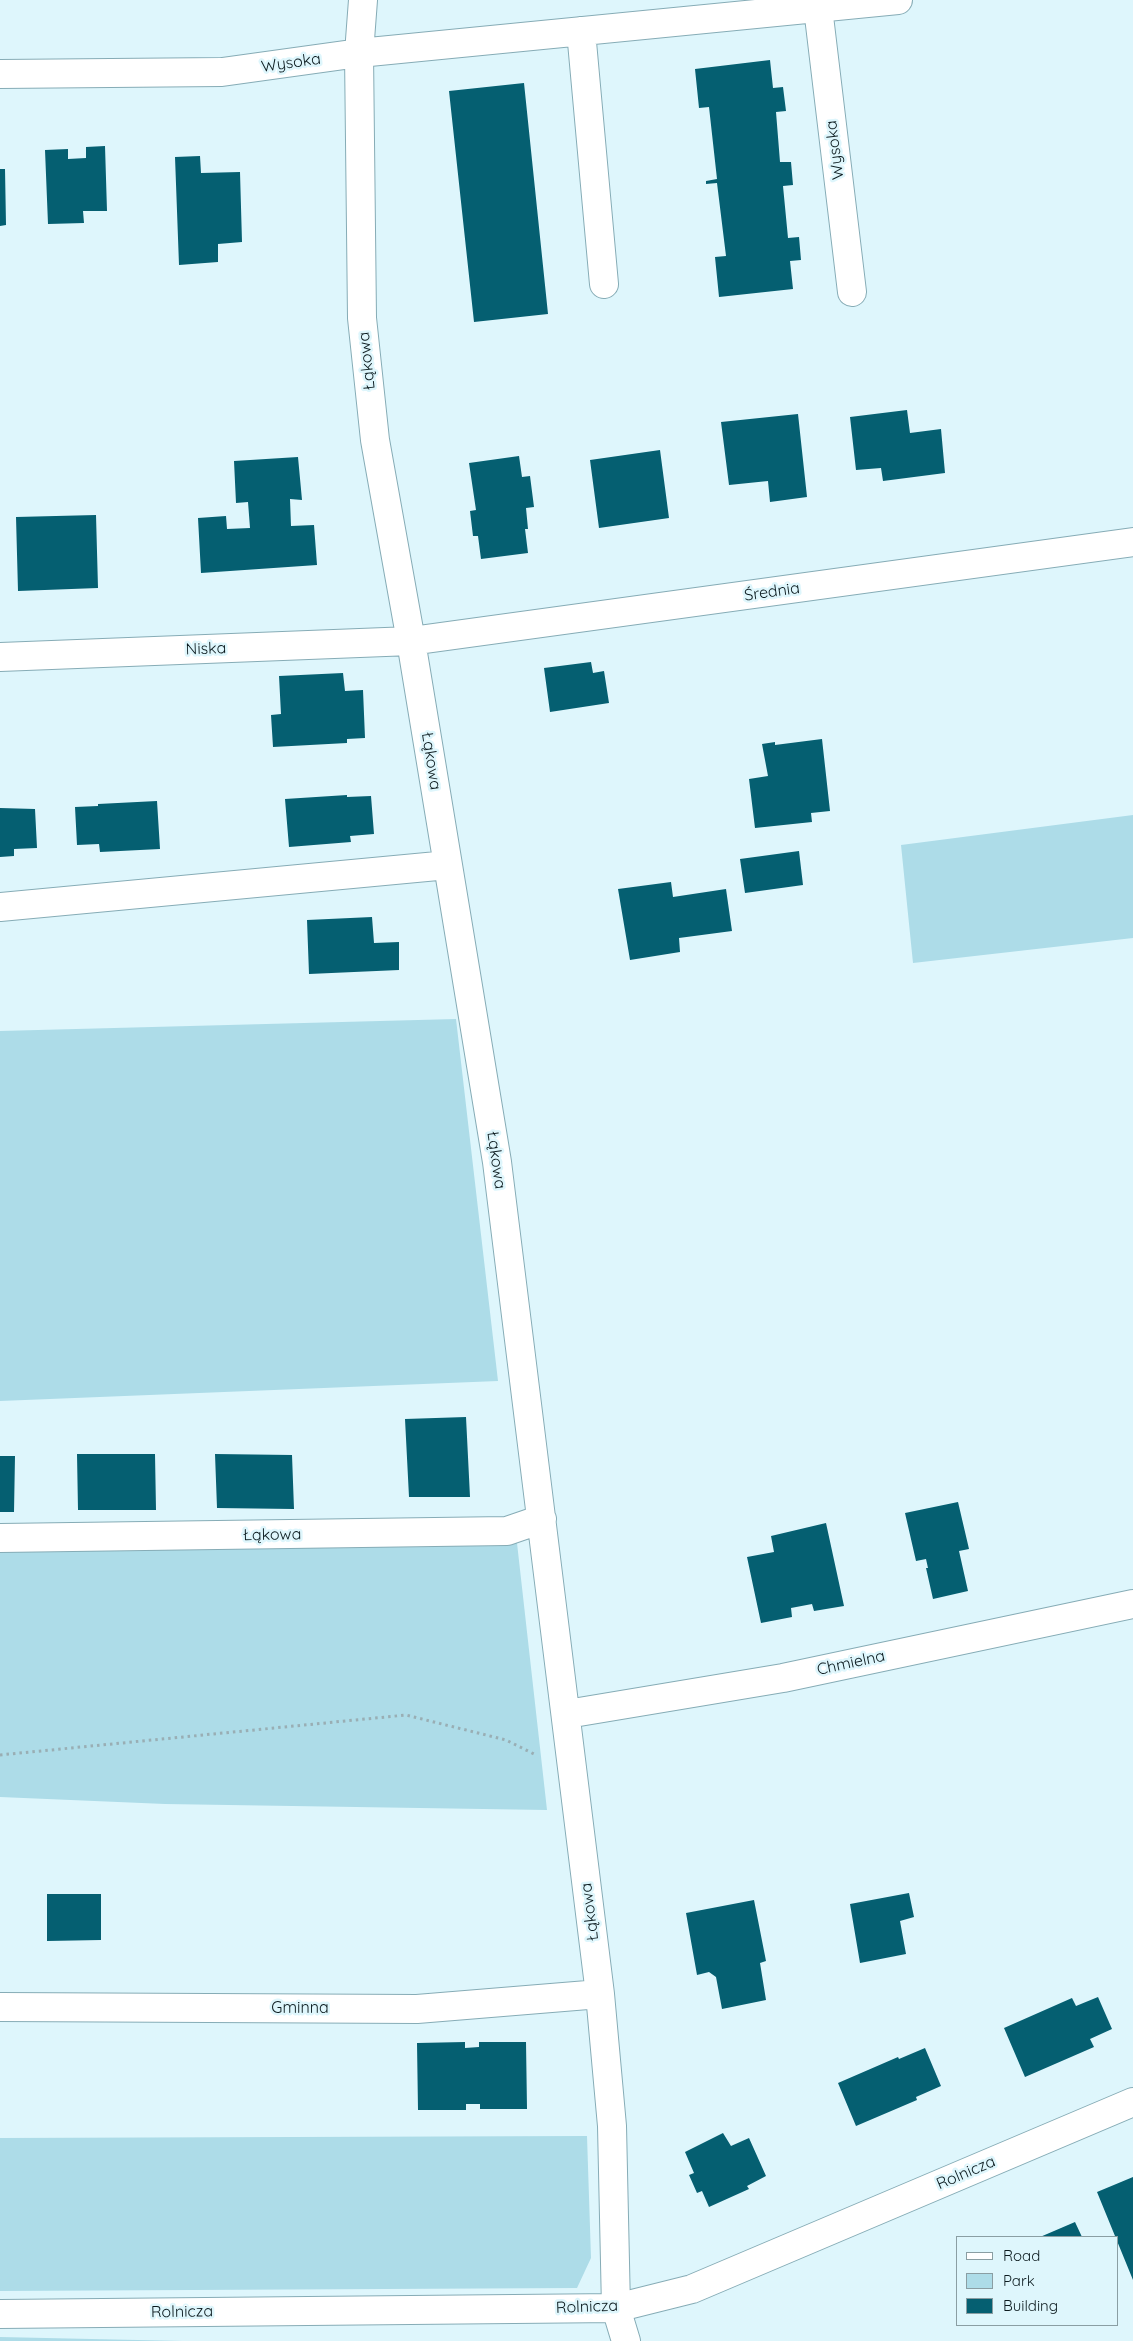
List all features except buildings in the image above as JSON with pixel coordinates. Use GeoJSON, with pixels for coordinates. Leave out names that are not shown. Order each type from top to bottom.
{"type":"FeatureCollection","features":[{"type":"Feature","properties":{"kind":"street","name":"Łąkowa"},"geometry":{"type":"LineString","coordinates":[[363,0],[359,53],[362,318],[375,440],[412,641],[497,1162],[567,1714],[600,1994],[612,2126],[616,2308],[626,2341]]}},
{"type":"Feature","properties":{"kind":"street","name":"Wysoka"},"geometry":{"type":"LineString","coordinates":[[0,74],[222,72],[359,53],[898,0]]}},
{"type":"Feature","properties":{"kind":"street","name":"Wysoka"},"geometry":{"type":"LineString","coordinates":[[818,8],[852,292]]}},
{"type":"Feature","properties":{"kind":"street"},"geometry":{"type":"LineString","coordinates":[[581,31],[604,284]]}},
{"type":"Feature","properties":{"kind":"street","name":"Średnia"},"geometry":{"type":"LineString","coordinates":[[412,641],[1133,542]]}},
{"type":"Feature","properties":{"kind":"street","name":"Niska"},"geometry":{"type":"LineString","coordinates":[[0,657],[412,641]]}},
{"type":"Feature","properties":{"kind":"street"},"geometry":{"type":"LineString","coordinates":[[0,906],[448,865]]}},
{"type":"Feature","properties":{"kind":"street","name":"Łąkowa"},"geometry":{"type":"LineString","coordinates":[[0,1538],[507,1532],[542,1519]]}},
{"type":"Feature","properties":{"kind":"street","name":"Chmielna"},"geometry":{"type":"LineString","coordinates":[[567,1714],[783,1678],[1133,1604]]}},
{"type":"Feature","properties":{"kind":"street","name":"Gminna"},"geometry":{"type":"LineString","coordinates":[[0,2007],[417,2008],[600,1994]]}},
{"type":"Feature","properties":{"kind":"street","name":"Rolnicza"},"geometry":{"type":"LineString","coordinates":[[0,2314],[616,2308],[692,2289],[1133,2102]]}},
{"type":"Feature","properties":{"kind":"path"},"geometry":{"type":"LineString","coordinates":[[0,1755],[406,1715],[506,1740],[573,1772]]}},
{"type":"Feature","properties":{"kind":"green space"},"geometry":{"type":"Polygon","coordinates":[[[1133,815],[1133,938],[913,963],[901,845],[1133,815]]]}},
{"type":"Feature","properties":{"kind":"green space"},"geometry":{"type":"Polygon","coordinates":[[[456,1019],[498,1381],[0,1401],[0,1031],[456,1019]]]}},
{"type":"Feature","properties":{"kind":"green space"},"geometry":{"type":"Polygon","coordinates":[[[517,1543],[547,1810],[165,1804],[0,1797],[0,1551],[517,1543]]]}},
{"type":"Feature","properties":{"kind":"green space"},"geometry":{"type":"Polygon","coordinates":[[[587,2136],[591,2258],[577,2288],[0,2291],[0,2138],[587,2136]]]}},
{"type":"Feature","properties":{"kind":"green space"},"geometry":{"type":"Polygon","coordinates":[[[0,2337],[183,2341],[0,2341],[0,2337]]]}}]}
